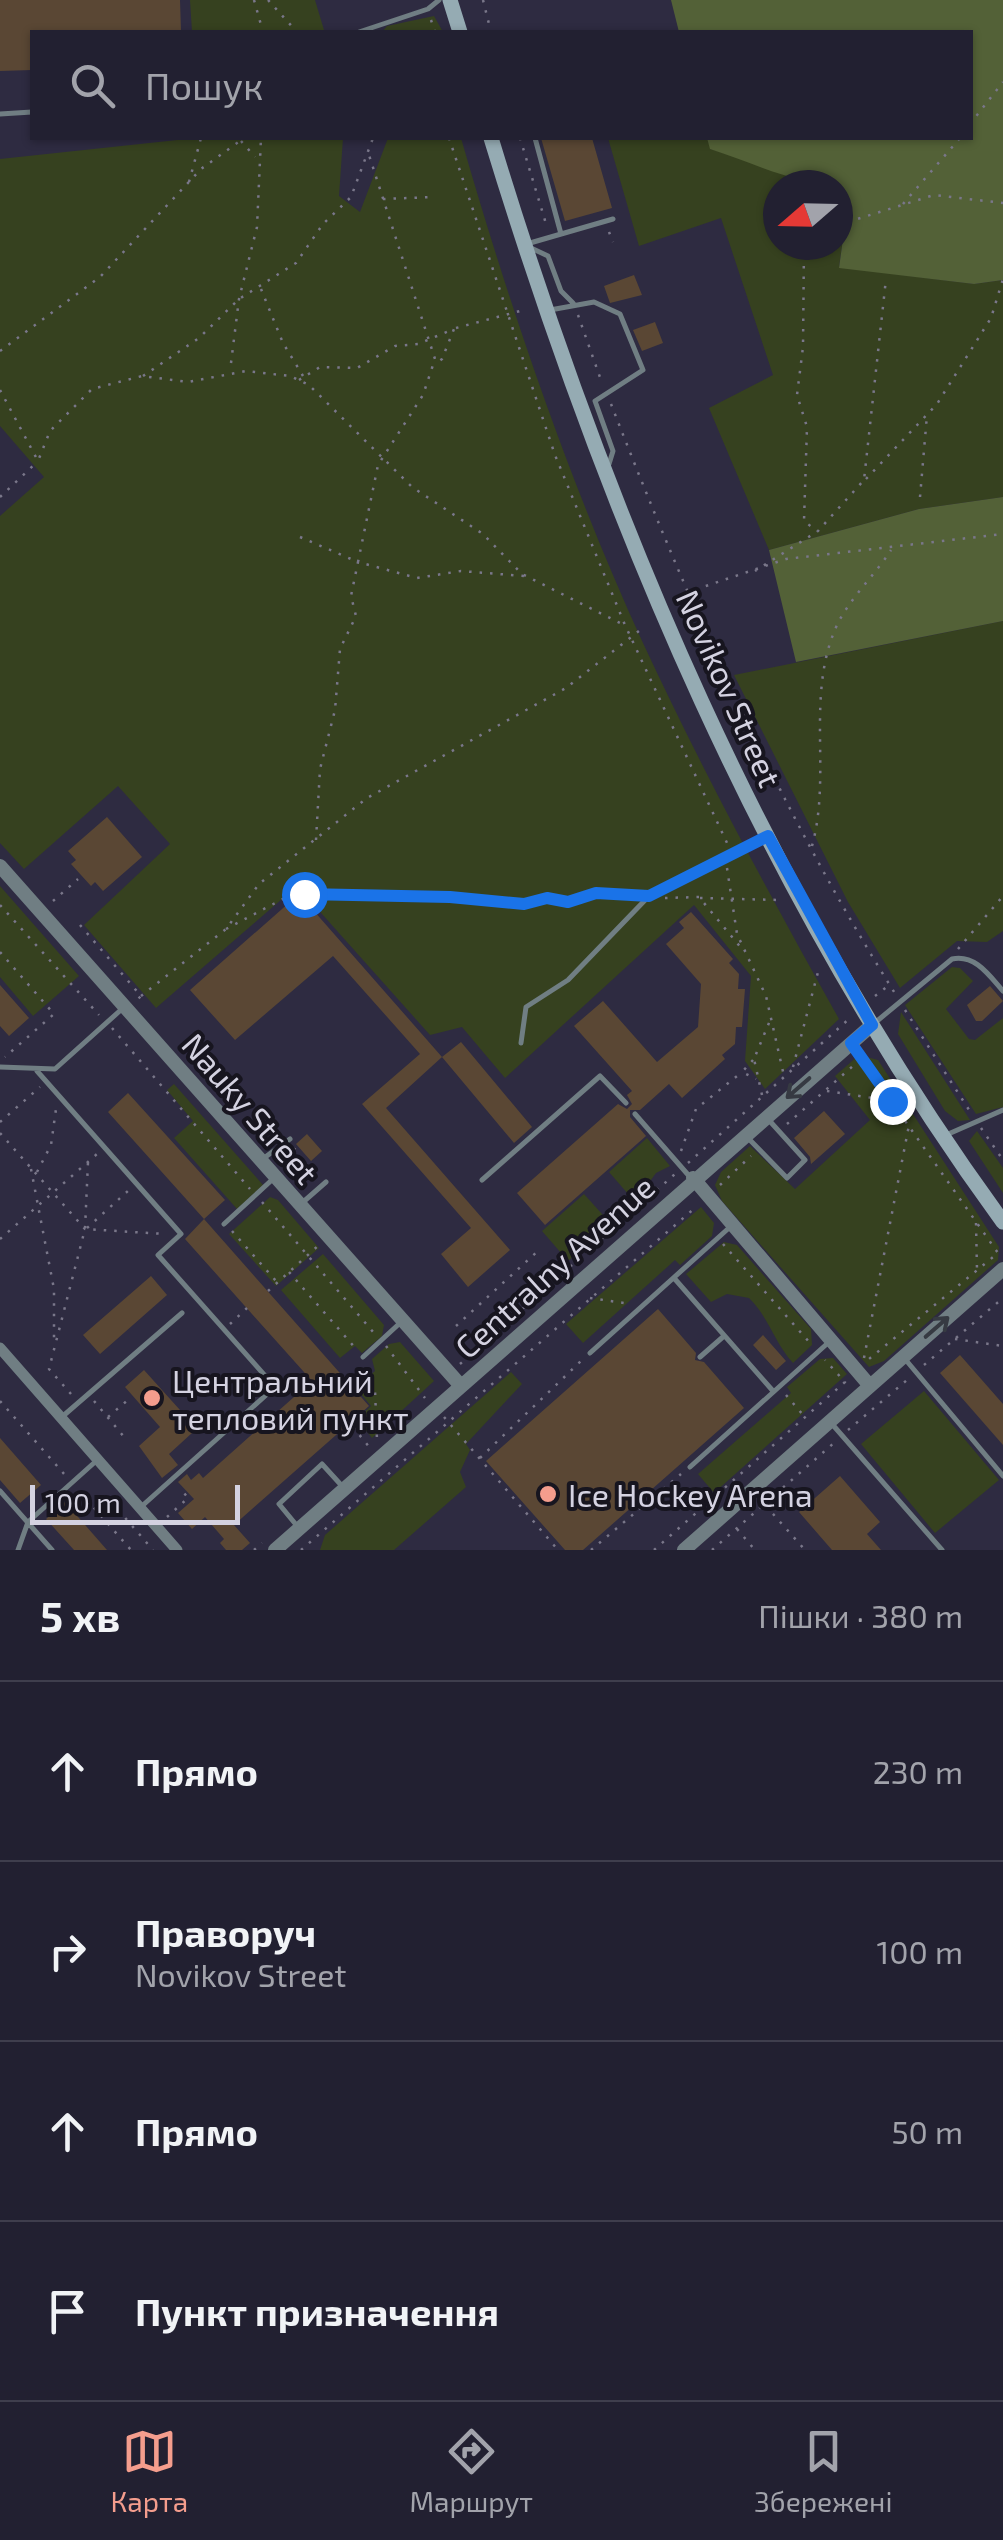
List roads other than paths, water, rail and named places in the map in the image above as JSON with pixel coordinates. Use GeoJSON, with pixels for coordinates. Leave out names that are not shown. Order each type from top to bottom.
{"type":"FeatureCollection","features":[{"type":"Feature","properties":{"kind":"main road"},"geometry":{"type":"LineString","coordinates":[[450,0],[459,30]]}},
{"type":"Feature","properties":{"kind":"main road","name":"Novikov Street"},"geometry":{"type":"LineString","coordinates":[[492,140],[547,311],[588,403],[606,472],[716,731],[768,836],[872,1025],[999,1216]]}},
{"type":"Feature","properties":{"kind":"street","name":"Nauky Street"},"geometry":{"type":"LineString","coordinates":[[0,866],[130,1004],[260,1160],[460,1386]]}},
{"type":"Feature","properties":{"kind":"street","name":"Centralny Avenue"},"geometry":{"type":"LineString","coordinates":[[275,1550],[692,1179],[872,1025]]}},
{"type":"Feature","properties":{"kind":"street"},"geometry":{"type":"LineString","coordinates":[[692,1179],[870,1386]]}},
{"type":"Feature","properties":{"kind":"street"},"geometry":{"type":"LineString","coordinates":[[684,1550],[1003,1269]]}},
{"type":"Feature","properties":{"kind":"street"},"geometry":{"type":"LineString","coordinates":[[0,1348],[177,1550]]}},
{"type":"Feature","properties":{"kind":"lane"},"geometry":{"type":"LineString","coordinates":[[365,30],[428,9],[440,0]]}},
{"type":"Feature","properties":{"kind":"lane"},"geometry":{"type":"LineString","coordinates":[[0,114],[30,112]]}},
{"type":"Feature","properties":{"kind":"lane"},"geometry":{"type":"LineString","coordinates":[[535,140],[561,234]]}},
{"type":"Feature","properties":{"kind":"lane"},"geometry":{"type":"LineString","coordinates":[[524,244],[614,218]]}},
{"type":"Feature","properties":{"kind":"lane"},"geometry":{"type":"LineString","coordinates":[[524,244],[548,256],[561,291],[573,303]]}},
{"type":"Feature","properties":{"kind":"lane"},"geometry":{"type":"LineString","coordinates":[[547,311],[594,302],[620,314],[643,370],[608,397],[588,403]]}},
{"type":"Feature","properties":{"kind":"lane"},"geometry":{"type":"LineString","coordinates":[[521,1044],[526,1006],[568,980],[649,896],[768,836]]}},
{"type":"Feature","properties":{"kind":"lane"},"geometry":{"type":"LineString","coordinates":[[872,1025],[952,959],[962,957],[980,965],[1003,991]]}},
{"type":"Feature","properties":{"kind":"lane"},"geometry":{"type":"LineString","coordinates":[[0,1064],[54,1070],[130,1004]]}},
{"type":"Feature","properties":{"kind":"lane"},"geometry":{"type":"LineString","coordinates":[[38,1071],[181,1234],[158,1255],[275,1388],[140,1508]]}},
{"type":"Feature","properties":{"kind":"lane"},"geometry":{"type":"LineString","coordinates":[[482,1180],[600,1076],[626,1103]]}},
{"type":"Feature","properties":{"kind":"lane"},"geometry":{"type":"LineString","coordinates":[[945,1136],[1003,1110]]}},
{"type":"Feature","properties":{"kind":"lane"},"geometry":{"type":"LineString","coordinates":[[636,1114],[692,1179]]}},
{"type":"Feature","properties":{"kind":"lane"},"geometry":{"type":"LineString","coordinates":[[744,1134],[786,1178],[804,1160],[766,1116]]}},
{"type":"Feature","properties":{"kind":"lane"},"geometry":{"type":"LineString","coordinates":[[260,1160],[289,1139]]}},
{"type":"Feature","properties":{"kind":"lane"},"geometry":{"type":"LineString","coordinates":[[224,1224],[279,1181]]}},
{"type":"Feature","properties":{"kind":"lane"},"geometry":{"type":"LineString","coordinates":[[300,1205],[326,1182]]}},
{"type":"Feature","properties":{"kind":"lane"},"geometry":{"type":"LineString","coordinates":[[590,1353],[733,1225]]}},
{"type":"Feature","properties":{"kind":"lane"},"geometry":{"type":"LineString","coordinates":[[674,1278],[776,1389]]}},
{"type":"Feature","properties":{"kind":"lane"},"geometry":{"type":"LineString","coordinates":[[61,1418],[182,1314]]}},
{"type":"Feature","properties":{"kind":"lane"},"geometry":{"type":"LineString","coordinates":[[363,1358],[403,1321]]}},
{"type":"Feature","properties":{"kind":"lane"},"geometry":{"type":"LineString","coordinates":[[700,1358],[725,1336]]}},
{"type":"Feature","properties":{"kind":"lane"},"geometry":{"type":"LineString","coordinates":[[690,1467],[832,1340]]}},
{"type":"Feature","properties":{"kind":"lane"},"geometry":{"type":"LineString","coordinates":[[903,1357],[1003,1476]]}},
{"type":"Feature","properties":{"kind":"lane"},"geometry":{"type":"LineString","coordinates":[[830,1422],[942,1550]]}},
{"type":"Feature","properties":{"kind":"lane"},"geometry":{"type":"LineString","coordinates":[[18,1550],[28,1522],[98,1460]]}},
{"type":"Feature","properties":{"kind":"lane"},"geometry":{"type":"LineString","coordinates":[[300,1528],[279,1504],[322,1464],[344,1488]]}},
{"type":"Feature","properties":{"kind":"lane"},"geometry":{"type":"LineString","coordinates":[[0,1491],[52,1550]]}},
{"type":"Feature","properties":{"kind":"place","name":"Центральний тепловий пункт"},"geometry":{"type":"Point","coordinates":[152,1398]}},
{"type":"Feature","properties":{"kind":"place","name":"Ice Hockey Arena"},"geometry":{"type":"Point","coordinates":[548,1494]}}]}
